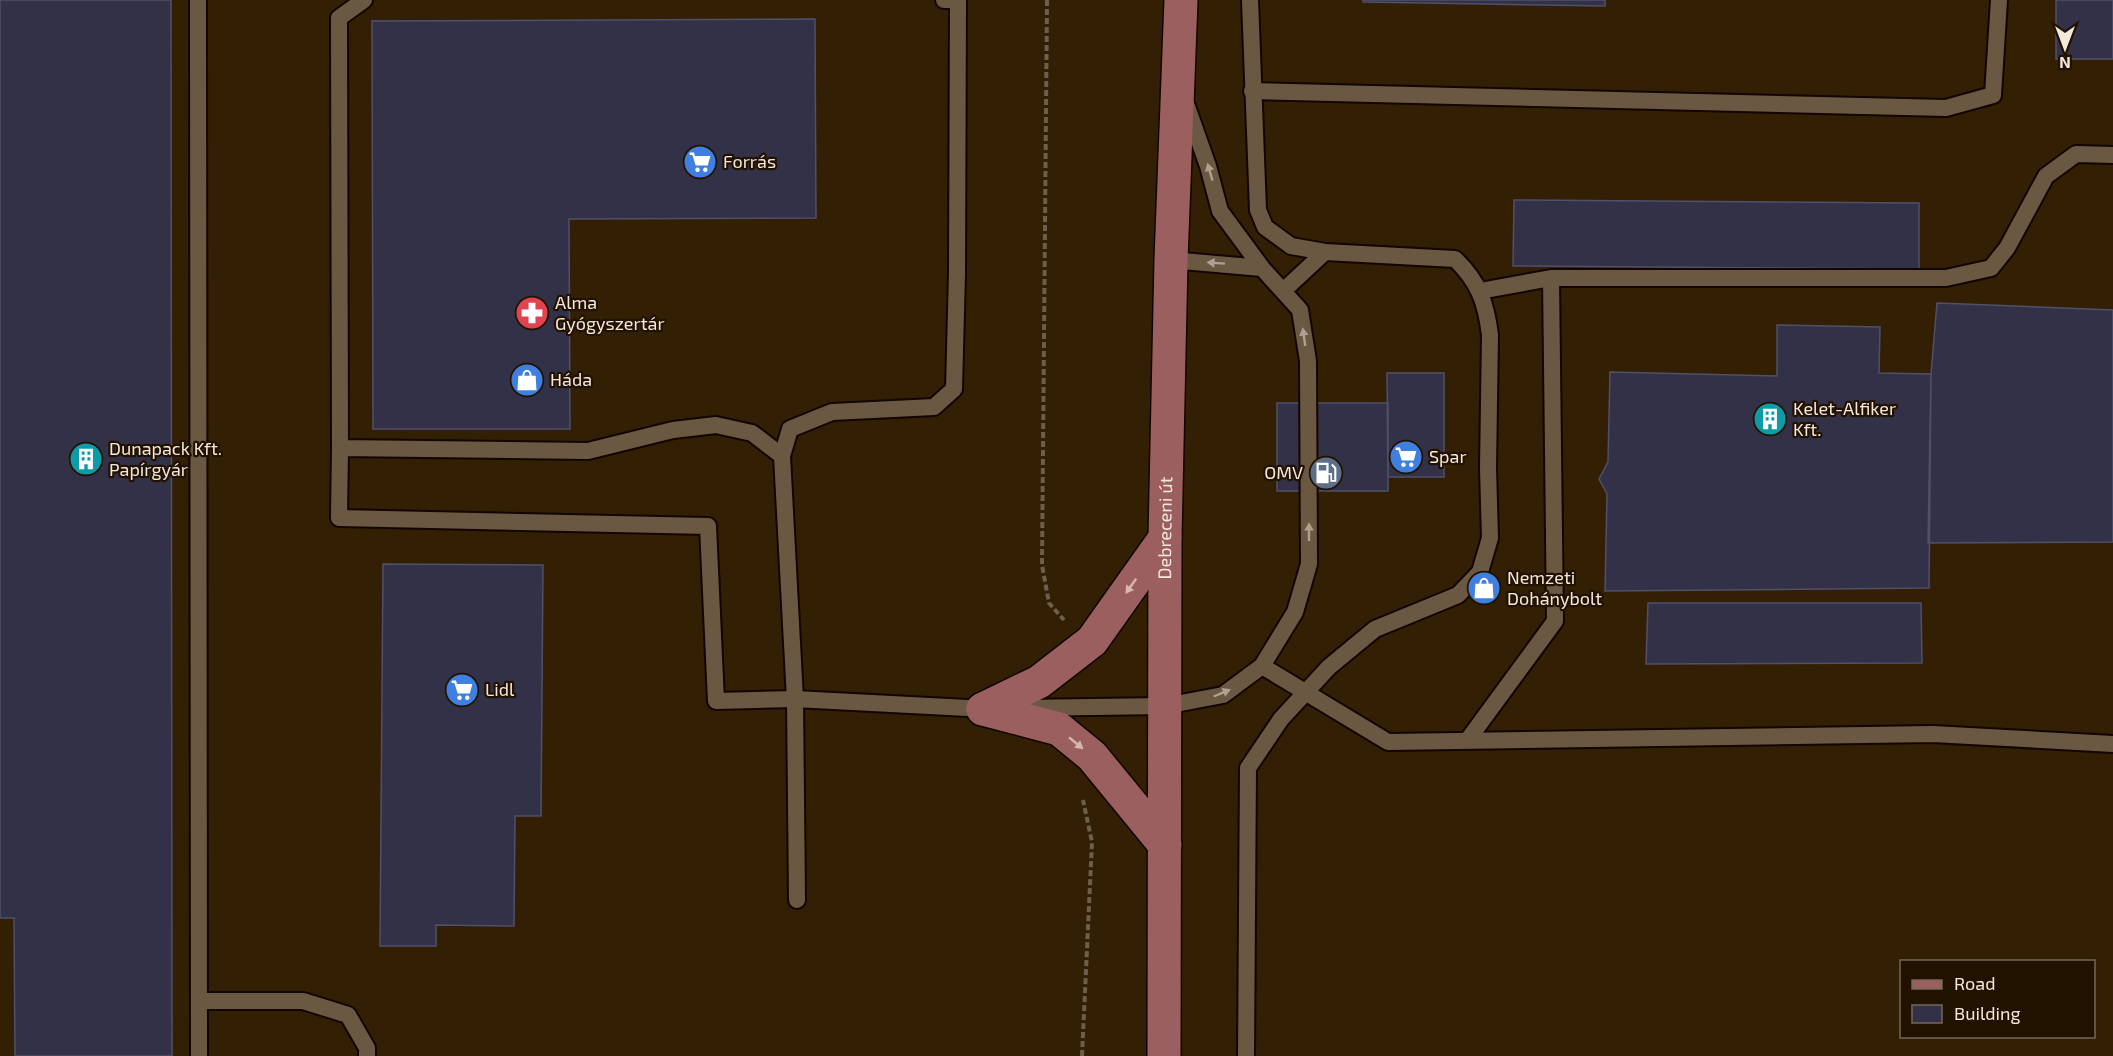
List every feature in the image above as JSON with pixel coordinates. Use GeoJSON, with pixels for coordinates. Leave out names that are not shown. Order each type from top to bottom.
{"type":"FeatureCollection","features":[{"type":"Feature","properties":{"kind":"main road","name":"Debreceni út"},"geometry":{"type":"LineString","coordinates":[[1164,1056],[1165,538],[1171,260],[1181,0]]}},
{"type":"Feature","properties":{"kind":"main road"},"geometry":{"type":"LineString","coordinates":[[983,709],[1040,682],[1092,641],[1165,538]]}},
{"type":"Feature","properties":{"kind":"main road"},"geometry":{"type":"LineString","coordinates":[[983,709],[1059,729],[1092,756],[1165,845]]}},
{"type":"Feature","properties":{"kind":"lane"},"geometry":{"type":"LineString","coordinates":[[198,0],[199,1056]]}},
{"type":"Feature","properties":{"kind":"lane"},"geometry":{"type":"LineString","coordinates":[[364,0],[339,18],[339,518],[708,526],[716,701],[795,699],[983,709],[1165,706],[1223,695],[1263,666],[1295,612],[1309,564],[1308,361],[1300,310],[1262,268],[1220,211],[1208,166],[1179,83]]}},
{"type":"Feature","properties":{"kind":"lane"},"geometry":{"type":"LineString","coordinates":[[797,900],[795,699],[782,456],[790,429],[832,411],[934,406],[954,389],[958,0],[944,0]]}},
{"type":"Feature","properties":{"kind":"lane"},"geometry":{"type":"LineString","coordinates":[[1246,1056],[1248,768],[1281,718],[1329,667],[1375,629],[1458,595],[1480,572],[1490,538],[1488,468],[1490,335],[1488,318],[1480,291],[1470,273],[1455,259],[1325,252],[1291,246],[1265,227],[1258,210],[1250,0]]}},
{"type":"Feature","properties":{"kind":"lane"},"geometry":{"type":"LineString","coordinates":[[1252,91],[1946,108],[1993,95],[1999,0]]}},
{"type":"Feature","properties":{"kind":"lane"},"geometry":{"type":"LineString","coordinates":[[1480,291],[1551,278],[1946,278],[1992,268],[2007,248],[2046,176],[2076,154],[2113,155]]}},
{"type":"Feature","properties":{"kind":"lane"},"geometry":{"type":"LineString","coordinates":[[1283,291],[1325,252]]}},
{"type":"Feature","properties":{"kind":"lane"},"geometry":{"type":"LineString","coordinates":[[1171,260],[1262,268]]}},
{"type":"Feature","properties":{"kind":"lane"},"geometry":{"type":"LineString","coordinates":[[1467,741],[1556,621],[1551,278]]}},
{"type":"Feature","properties":{"kind":"lane"},"geometry":{"type":"LineString","coordinates":[[340,448],[588,451],[673,430],[716,425],[752,433],[782,456]]}},
{"type":"Feature","properties":{"kind":"lane"},"geometry":{"type":"LineString","coordinates":[[1263,666],[1388,742],[1933,734],[2113,744]]}},
{"type":"Feature","properties":{"kind":"lane"},"geometry":{"type":"LineString","coordinates":[[200,1001],[303,1001],[348,1015],[367,1048],[368,1056]]}},
{"type":"Feature","properties":{"kind":"path"},"geometry":{"type":"LineString","coordinates":[[1047,0],[1042,565],[1049,603],[1066,622],[1092,641]]}},
{"type":"Feature","properties":{"kind":"path"},"geometry":{"type":"LineString","coordinates":[[1082,1056],[1092,842],[1077,773],[1092,756]]}},
{"type":"Feature","properties":{"kind":"shaded area"},"geometry":{"type":"Polygon","coordinates":[[[0,0],[2113,0],[2113,1056],[0,1056],[0,0]]]}},
{"type":"Feature","properties":{"kind":"building","name":"Dunapack Kft. Papírgyár"},"geometry":{"type":"Polygon","coordinates":[[[0,0],[171,0],[172,1056],[15,1056],[14,918],[0,918],[0,0]]]}},
{"type":"Feature","properties":{"kind":"building"},"geometry":{"type":"Polygon","coordinates":[[[1363,0],[1605,0],[1605,6],[1363,2],[1363,0]]]}},
{"type":"Feature","properties":{"kind":"building"},"geometry":{"type":"Polygon","coordinates":[[[2056,0],[2113,0],[2113,59],[2056,59],[2056,0]]]}},
{"type":"Feature","properties":{"kind":"building"},"geometry":{"type":"Polygon","coordinates":[[[815,19],[816,218],[569,219],[570,429],[373,429],[372,21],[815,19]]]}},
{"type":"Feature","properties":{"kind":"building"},"geometry":{"type":"Polygon","coordinates":[[[1514,200],[1919,203],[1919,269],[1513,266],[1514,200]]]}},
{"type":"Feature","properties":{"kind":"building"},"geometry":{"type":"Polygon","coordinates":[[[1937,303],[2113,310],[2113,542],[1928,543],[1931,374],[1937,303]]]}},
{"type":"Feature","properties":{"kind":"building","name":"Kelet-Alfiker Kft."},"geometry":{"type":"Polygon","coordinates":[[[1777,325],[1880,327],[1879,373],[1931,374],[1929,588],[1605,591],[1607,494],[1599,479],[1608,462],[1610,372],[1777,376],[1777,325]]]}},
{"type":"Feature","properties":{"kind":"building"},"geometry":{"type":"Polygon","coordinates":[[[1387,373],[1444,373],[1444,477],[1388,477],[1387,373]]]}},
{"type":"Feature","properties":{"kind":"building"},"geometry":{"type":"Polygon","coordinates":[[[1277,403],[1388,403],[1388,491],[1277,491],[1277,403]]]}},
{"type":"Feature","properties":{"kind":"building","name":"Lidl"},"geometry":{"type":"Polygon","coordinates":[[[383,564],[543,565],[541,816],[515,816],[514,926],[436,925],[436,946],[380,946],[383,564]]]}},
{"type":"Feature","properties":{"kind":"building"},"geometry":{"type":"Polygon","coordinates":[[[1648,603],[1921,603],[1922,663],[1646,664],[1648,603]]]}},
{"type":"Feature","properties":{"kind":"place","name":"Forrás"},"geometry":{"type":"Point","coordinates":[700,162]}},
{"type":"Feature","properties":{"kind":"place","name":"Alma Gyógyszertár"},"geometry":{"type":"Point","coordinates":[532,313]}},
{"type":"Feature","properties":{"kind":"place","name":"Háda"},"geometry":{"type":"Point","coordinates":[527,380]}},
{"type":"Feature","properties":{"kind":"place","name":"Kelet-Alfiker Kft."},"geometry":{"type":"Point","coordinates":[1770,419]}},
{"type":"Feature","properties":{"kind":"place","name":"Spar"},"geometry":{"type":"Point","coordinates":[1406,457]}},
{"type":"Feature","properties":{"kind":"place","name":"Dunapack Kft. Papírgyár"},"geometry":{"type":"Point","coordinates":[86,459]}},
{"type":"Feature","properties":{"kind":"place","name":"OMV"},"geometry":{"type":"Point","coordinates":[1326,473]}},
{"type":"Feature","properties":{"kind":"place","name":"Nemzeti Dohánybolt"},"geometry":{"type":"Point","coordinates":[1484,588]}},
{"type":"Feature","properties":{"kind":"place","name":"Lidl"},"geometry":{"type":"Point","coordinates":[462,690]}}]}
